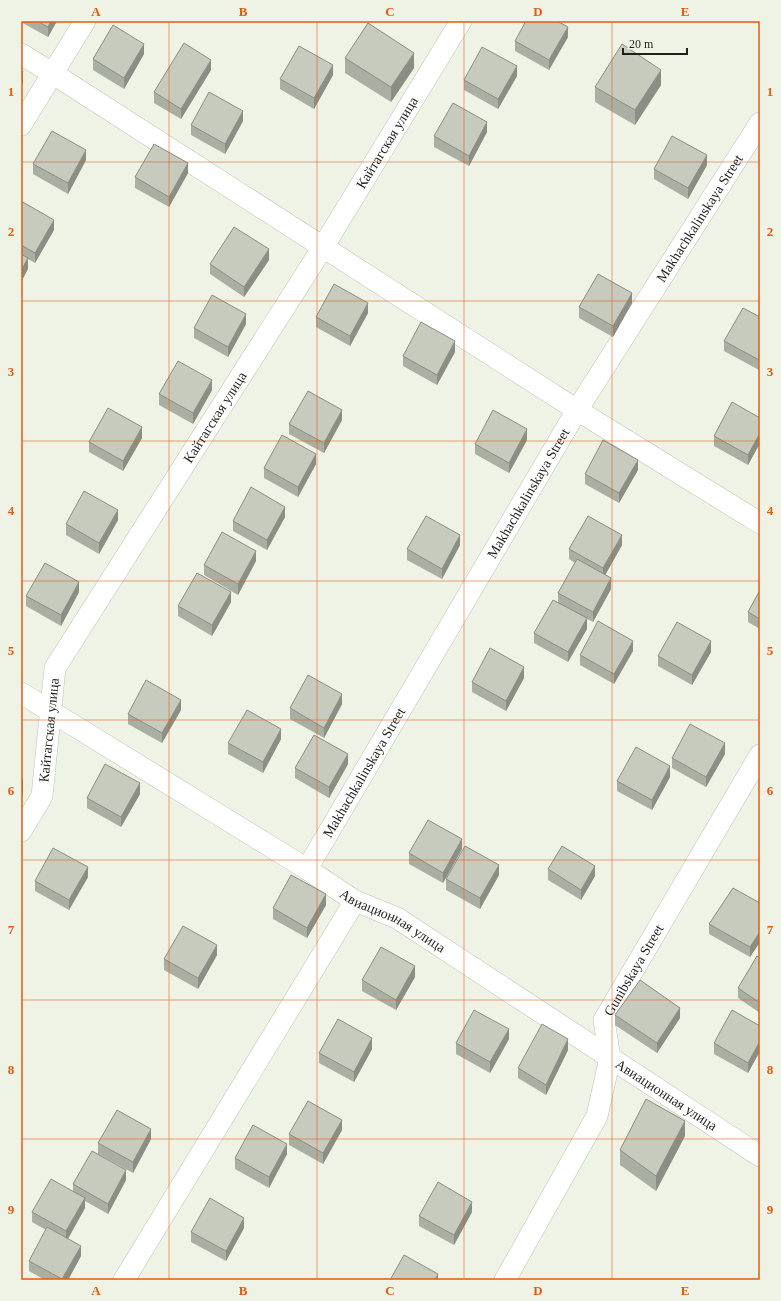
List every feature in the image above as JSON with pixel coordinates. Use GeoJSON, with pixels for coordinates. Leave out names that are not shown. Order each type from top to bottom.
{"type":"FeatureCollection","features":[{"type":"Feature","properties":{"kind":"street"},"geometry":{"type":"LineString","coordinates":[[21,125],[85,21]]}},
{"type":"Feature","properties":{"kind":"street","name":"Кайтагская улица"},"geometry":{"type":"LineString","coordinates":[[21,831],[42,796],[55,668],[323,248],[461,21]]}},
{"type":"Feature","properties":{"kind":"street"},"geometry":{"type":"LineString","coordinates":[[21,54],[577,410],[760,523]]}},
{"type":"Feature","properties":{"kind":"street","name":"Makhachkalinskaya Street"},"geometry":{"type":"LineString","coordinates":[[307,869],[577,410],[760,123]]}},
{"type":"Feature","properties":{"kind":"street","name":"Авиационная улица"},"geometry":{"type":"LineString","coordinates":[[21,693],[307,869],[355,901],[397,918],[760,1156]]}},
{"type":"Feature","properties":{"kind":"street","name":"Gunibskaya Street"},"geometry":{"type":"LineString","coordinates":[[505,1280],[597,1116],[610,1058],[604,1020],[760,755]]}},
{"type":"Feature","properties":{"kind":"street"},"geometry":{"type":"LineString","coordinates":[[124,1280],[355,901]]}},
{"type":"Feature","properties":{"kind":"building"},"geometry":{"type":"Polygon","coordinates":[[[37,21],[51,21],[48,27],[37,21]]]}},
{"type":"Feature","properties":{"kind":"building"},"geometry":{"type":"Polygon","coordinates":[[[526,21],[557,21],[568,27],[549,60],[515,41],[526,21]]]}},
{"type":"Feature","properties":{"kind":"building"},"geometry":{"type":"Polygon","coordinates":[[[368,23],[414,53],[391,87],[345,58],[368,23]]]}},
{"type":"Feature","properties":{"kind":"building"},"geometry":{"type":"Polygon","coordinates":[[[113,25],[144,44],[124,78],[93,59],[113,25]]]}},
{"type":"Feature","properties":{"kind":"building"},"geometry":{"type":"Polygon","coordinates":[[[184,43],[211,60],[181,109],[154,92],[184,43]]]}},
{"type":"Feature","properties":{"kind":"building"},"geometry":{"type":"Polygon","coordinates":[[[622,44],[661,70],[635,110],[595,87],[622,44]]]}},
{"type":"Feature","properties":{"kind":"building"},"geometry":{"type":"Polygon","coordinates":[[[299,46],[333,65],[314,98],[280,79],[299,46]]]}},
{"type":"Feature","properties":{"kind":"building"},"geometry":{"type":"Polygon","coordinates":[[[482,47],[517,66],[498,99],[464,80],[482,47]]]}},
{"type":"Feature","properties":{"kind":"building"},"geometry":{"type":"Polygon","coordinates":[[[209,92],[243,111],[225,144],[191,125],[209,92]]]}},
{"type":"Feature","properties":{"kind":"building"},"geometry":{"type":"Polygon","coordinates":[[[453,103],[487,122],[469,156],[434,136],[453,103]]]}},
{"type":"Feature","properties":{"kind":"building"},"geometry":{"type":"Polygon","coordinates":[[[52,131],[86,150],[68,183],[33,164],[52,131]]]}},
{"type":"Feature","properties":{"kind":"building"},"geometry":{"type":"Polygon","coordinates":[[[672,136],[707,155],[688,188],[654,169],[672,136]]]}},
{"type":"Feature","properties":{"kind":"building"},"geometry":{"type":"Polygon","coordinates":[[[154,144],[188,163],[169,197],[135,177],[154,144]]]}},
{"type":"Feature","properties":{"kind":"building"},"geometry":{"type":"Polygon","coordinates":[[[21,201],[54,220],[35,253],[21,245],[21,201]]]}},
{"type":"Feature","properties":{"kind":"building"},"geometry":{"type":"Polygon","coordinates":[[[234,227],[269,249],[244,287],[210,264],[234,227]]]}},
{"type":"Feature","properties":{"kind":"building"},"geometry":{"type":"Polygon","coordinates":[[[21,254],[28,258],[21,271],[21,254]]]}},
{"type":"Feature","properties":{"kind":"building"},"geometry":{"type":"Polygon","coordinates":[[[598,274],[632,293],[613,326],[579,307],[598,274]]]}},
{"type":"Feature","properties":{"kind":"building"},"geometry":{"type":"Polygon","coordinates":[[[334,284],[368,303],[350,336],[316,317],[334,284]]]}},
{"type":"Feature","properties":{"kind":"building"},"geometry":{"type":"Polygon","coordinates":[[[212,295],[246,314],[228,347],[194,328],[212,295]]]}},
{"type":"Feature","properties":{"kind":"building"},"geometry":{"type":"Polygon","coordinates":[[[743,308],[760,317],[759,360],[724,341],[743,308]]]}},
{"type":"Feature","properties":{"kind":"building"},"geometry":{"type":"Polygon","coordinates":[[[421,322],[455,341],[437,375],[403,356],[421,322]]]}},
{"type":"Feature","properties":{"kind":"building"},"geometry":{"type":"Polygon","coordinates":[[[178,361],[212,380],[193,413],[159,394],[178,361]]]}},
{"type":"Feature","properties":{"kind":"building"},"geometry":{"type":"Polygon","coordinates":[[[308,391],[342,410],[324,443],[289,424],[308,391]]]}},
{"type":"Feature","properties":{"kind":"building"},"geometry":{"type":"Polygon","coordinates":[[[732,402],[760,418],[760,433],[748,455],[714,436],[732,402]]]}},
{"type":"Feature","properties":{"kind":"building"},"geometry":{"type":"Polygon","coordinates":[[[108,408],[142,427],[123,461],[89,442],[108,408]]]}},
{"type":"Feature","properties":{"kind":"building"},"geometry":{"type":"Polygon","coordinates":[[[493,410],[527,429],[509,463],[475,444],[493,410]]]}},
{"type":"Feature","properties":{"kind":"building"},"geometry":{"type":"Polygon","coordinates":[[[282,435],[316,454],[298,487],[264,468],[282,435]]]}},
{"type":"Feature","properties":{"kind":"building"},"geometry":{"type":"Polygon","coordinates":[[[603,440],[638,460],[619,493],[585,474],[603,440]]]}},
{"type":"Feature","properties":{"kind":"building"},"geometry":{"type":"Polygon","coordinates":[[[251,487],[285,507],[267,540],[233,521],[251,487]]]}},
{"type":"Feature","properties":{"kind":"building"},"geometry":{"type":"Polygon","coordinates":[[[84,491],[118,510],[99,543],[66,524],[84,491]]]}},
{"type":"Feature","properties":{"kind":"building"},"geometry":{"type":"Polygon","coordinates":[[[426,516],[460,535],[442,569],[407,549],[426,516]]]}},
{"type":"Feature","properties":{"kind":"building"},"geometry":{"type":"Polygon","coordinates":[[[588,516],[622,535],[603,568],[569,549],[588,516]]]}},
{"type":"Feature","properties":{"kind":"building"},"geometry":{"type":"Polygon","coordinates":[[[222,532],[256,551],[238,584],[204,565],[222,532]]]}},
{"type":"Feature","properties":{"kind":"building"},"geometry":{"type":"Polygon","coordinates":[[[577,559],[611,578],[593,612],[558,593],[577,559]]]}},
{"type":"Feature","properties":{"kind":"building"},"geometry":{"type":"Polygon","coordinates":[[[45,563],[79,582],[61,615],[26,596],[45,563]]]}},
{"type":"Feature","properties":{"kind":"building"},"geometry":{"type":"Polygon","coordinates":[[[197,573],[231,592],[212,625],[178,606],[197,573]]]}},
{"type":"Feature","properties":{"kind":"building"},"geometry":{"type":"Polygon","coordinates":[[[760,590],[760,619],[748,612],[760,590]]]}},
{"type":"Feature","properties":{"kind":"building"},"geometry":{"type":"Polygon","coordinates":[[[553,600],[587,618],[568,652],[534,633],[553,600]]]}},
{"type":"Feature","properties":{"kind":"building"},"geometry":{"type":"Polygon","coordinates":[[[598,621],[633,641],[614,674],[580,655],[598,621]]]}},
{"type":"Feature","properties":{"kind":"building"},"geometry":{"type":"Polygon","coordinates":[[[677,622],[711,641],[692,675],[658,656],[677,622]]]}},
{"type":"Feature","properties":{"kind":"building"},"geometry":{"type":"Polygon","coordinates":[[[490,648],[524,667],[506,701],[472,682],[490,648]]]}},
{"type":"Feature","properties":{"kind":"building"},"geometry":{"type":"Polygon","coordinates":[[[308,675],[342,694],[324,728],[290,708],[308,675]]]}},
{"type":"Feature","properties":{"kind":"building"},"geometry":{"type":"Polygon","coordinates":[[[146,680],[181,700],[162,733],[128,714],[146,680]]]}},
{"type":"Feature","properties":{"kind":"building"},"geometry":{"type":"Polygon","coordinates":[[[247,710],[281,729],[263,762],[228,743],[247,710]]]}},
{"type":"Feature","properties":{"kind":"building"},"geometry":{"type":"Polygon","coordinates":[[[690,724],[725,743],[706,777],[672,758],[690,724]]]}},
{"type":"Feature","properties":{"kind":"building"},"geometry":{"type":"Polygon","coordinates":[[[314,735],[348,754],[329,787],[295,768],[314,735]]]}},
{"type":"Feature","properties":{"kind":"building"},"geometry":{"type":"Polygon","coordinates":[[[636,747],[670,766],[652,800],[617,781],[636,747]]]}},
{"type":"Feature","properties":{"kind":"building"},"geometry":{"type":"Polygon","coordinates":[[[105,764],[140,783],[121,817],[87,798],[105,764]]]}},
{"type":"Feature","properties":{"kind":"building"},"geometry":{"type":"Polygon","coordinates":[[[428,820],[462,839],[443,873],[409,853],[428,820]]]}},
{"type":"Feature","properties":{"kind":"building"},"geometry":{"type":"Polygon","coordinates":[[[465,846],[499,865],[480,898],[446,879],[465,846]]]}},
{"type":"Feature","properties":{"kind":"building"},"geometry":{"type":"Polygon","coordinates":[[[562,846],[595,866],[581,890],[548,869],[562,846]]]}},
{"type":"Feature","properties":{"kind":"building"},"geometry":{"type":"Polygon","coordinates":[[[53,848],[88,867],[69,900],[35,881],[53,848]]]}},
{"type":"Feature","properties":{"kind":"building"},"geometry":{"type":"Polygon","coordinates":[[[291,875],[326,894],[307,928],[273,908],[291,875]]]}},
{"type":"Feature","properties":{"kind":"building"},"geometry":{"type":"Polygon","coordinates":[[[733,888],[760,903],[760,932],[750,947],[709,924],[733,888]]]}},
{"type":"Feature","properties":{"kind":"building"},"geometry":{"type":"Polygon","coordinates":[[[183,926],[217,945],[198,978],[164,959],[183,926]]]}},
{"type":"Feature","properties":{"kind":"building"},"geometry":{"type":"Polygon","coordinates":[[[381,947],[415,966],[396,1000],[362,980],[381,947]]]}},
{"type":"Feature","properties":{"kind":"building"},"geometry":{"type":"Polygon","coordinates":[[[757,956],[760,958],[760,1003],[738,988],[757,956]]]}},
{"type":"Feature","properties":{"kind":"building"},"geometry":{"type":"Polygon","coordinates":[[[640,980],[680,1008],[657,1043],[615,1015],[640,980]]]}},
{"type":"Feature","properties":{"kind":"building"},"geometry":{"type":"Polygon","coordinates":[[[474,1010],[509,1029],[490,1062],[456,1043],[474,1010]]]}},
{"type":"Feature","properties":{"kind":"building"},"geometry":{"type":"Polygon","coordinates":[[[732,1010],[760,1026],[760,1041],[748,1063],[714,1043],[732,1010]]]}},
{"type":"Feature","properties":{"kind":"building"},"geometry":{"type":"Polygon","coordinates":[[[338,1019],[372,1038],[354,1072],[319,1053],[338,1019]]]}},
{"type":"Feature","properties":{"kind":"building"},"geometry":{"type":"Polygon","coordinates":[[[542,1024],[568,1039],[546,1085],[518,1068],[542,1024]]]}},
{"type":"Feature","properties":{"kind":"building"},"geometry":{"type":"Polygon","coordinates":[[[646,1099],[685,1121],[656,1176],[620,1150],[646,1099]]]}},
{"type":"Feature","properties":{"kind":"building"},"geometry":{"type":"Polygon","coordinates":[[[308,1101],[342,1120],[323,1153],[289,1134],[308,1101]]]}},
{"type":"Feature","properties":{"kind":"building"},"geometry":{"type":"Polygon","coordinates":[[[117,1110],[151,1129],[133,1162],[98,1143],[117,1110]]]}},
{"type":"Feature","properties":{"kind":"building"},"geometry":{"type":"Polygon","coordinates":[[[253,1125],[287,1144],[269,1177],[235,1158],[253,1125]]]}},
{"type":"Feature","properties":{"kind":"building"},"geometry":{"type":"Polygon","coordinates":[[[92,1151],[126,1170],[108,1204],[73,1184],[92,1151]]]}},
{"type":"Feature","properties":{"kind":"building"},"geometry":{"type":"Polygon","coordinates":[[[51,1179],[85,1198],[66,1231],[32,1212],[51,1179]]]}},
{"type":"Feature","properties":{"kind":"building"},"geometry":{"type":"Polygon","coordinates":[[[438,1182],[472,1202],[454,1235],[419,1216],[438,1182]]]}},
{"type":"Feature","properties":{"kind":"building"},"geometry":{"type":"Polygon","coordinates":[[[210,1198],[244,1218],[226,1251],[191,1232],[210,1198]]]}},
{"type":"Feature","properties":{"kind":"building"},"geometry":{"type":"Polygon","coordinates":[[[47,1227],[81,1246],[62,1279],[29,1261],[47,1227]]]}},
{"type":"Feature","properties":{"kind":"building"},"geometry":{"type":"Polygon","coordinates":[[[404,1255],[438,1274],[435,1280],[390,1280],[404,1255]]]}}]}
